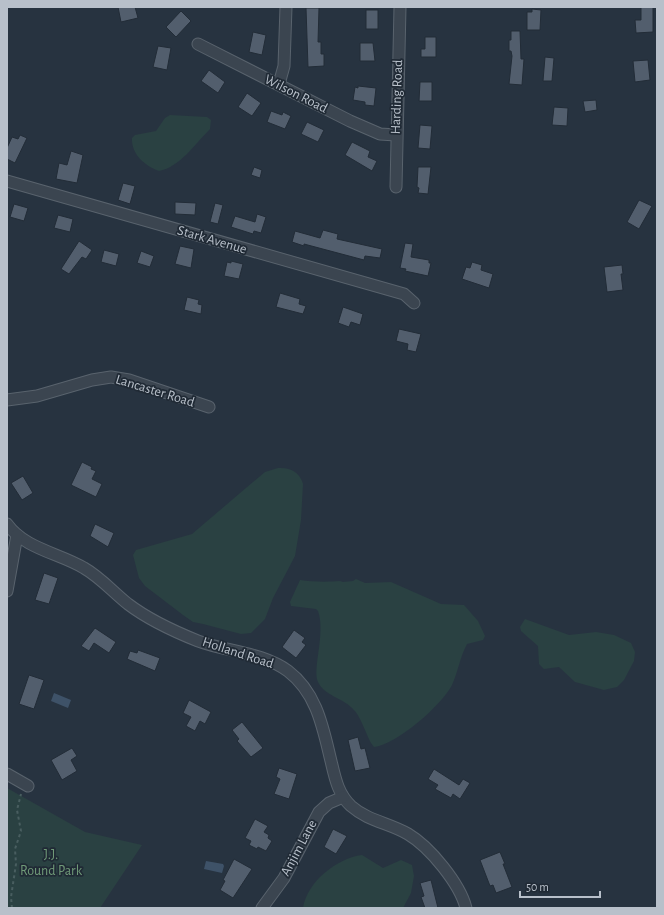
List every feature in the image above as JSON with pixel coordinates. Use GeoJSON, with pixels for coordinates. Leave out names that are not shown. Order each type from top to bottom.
{"type":"FeatureCollection","features":[{"type":"Feature","properties":{"kind":"street"},"geometry":{"type":"LineString","coordinates":[[279,84],[284,66],[286,7]]}},
{"type":"Feature","properties":{"kind":"street","name":"Harding Road"},"geometry":{"type":"LineString","coordinates":[[396,187],[400,7]]}},
{"type":"Feature","properties":{"kind":"street","name":"Wilson Road"},"geometry":{"type":"LineString","coordinates":[[198,44],[375,132],[396,136]]}},
{"type":"Feature","properties":{"kind":"street","name":"Stark Avenue"},"geometry":{"type":"LineString","coordinates":[[7,181],[404,294],[414,303]]}},
{"type":"Feature","properties":{"kind":"street","name":"Lancaster Road"},"geometry":{"type":"LineString","coordinates":[[7,400],[37,396],[92,380],[111,377],[128,380],[209,407]]}},
{"type":"Feature","properties":{"kind":"street","name":"Holland Road"},"geometry":{"type":"LineString","coordinates":[[7,524],[16,535],[83,568],[134,608],[170,629],[214,646],[268,660],[288,672],[304,687],[315,706],[335,778],[343,797],[360,813],[409,834],[421,844],[453,881],[466,908]]}},
{"type":"Feature","properties":{"kind":"street"},"geometry":{"type":"LineString","coordinates":[[7,591],[16,535]]}},
{"type":"Feature","properties":{"kind":"street"},"geometry":{"type":"LineString","coordinates":[[7,774],[26,784]]}},
{"type":"Feature","properties":{"kind":"street","name":"Anjim Lane"},"geometry":{"type":"LineString","coordinates":[[262,908],[284,878],[319,812],[328,803],[343,797]]}},
{"type":"Feature","properties":{"kind":"path"},"geometry":{"type":"LineString","coordinates":[[12,908],[11,897],[16,864],[15,849],[21,831],[17,805],[26,784]]}},
{"type":"Feature","properties":{"kind":"green space"},"geometry":{"type":"Polygon","coordinates":[[[170,115],[207,117],[211,120],[210,129],[193,148],[174,165],[159,171],[144,163],[140,159],[132,144],[132,138],[135,135],[156,131],[165,118],[170,115]]]}},
{"type":"Feature","properties":{"kind":"green space"},"geometry":{"type":"Polygon","coordinates":[[[278,468],[287,468],[294,471],[302,480],[301,520],[295,556],[273,598],[265,619],[251,633],[241,634],[193,622],[145,586],[139,578],[133,555],[136,550],[192,534],[265,472],[278,468]]]}},
{"type":"Feature","properties":{"kind":"green space"},"geometry":{"type":"Polygon","coordinates":[[[356,579],[365,583],[391,582],[441,604],[464,605],[478,621],[485,636],[483,640],[467,644],[452,685],[439,703],[429,713],[406,732],[383,745],[374,747],[355,711],[348,704],[321,687],[318,682],[317,669],[321,630],[318,611],[316,609],[291,606],[290,602],[300,580],[343,582],[353,581],[356,579]]]}},
{"type":"Feature","properties":{"kind":"green space"},"geometry":{"type":"Polygon","coordinates":[[[525,619],[569,635],[596,632],[614,635],[631,643],[635,652],[634,661],[624,680],[617,687],[604,690],[575,682],[559,667],[544,669],[539,664],[538,646],[521,631],[520,627],[525,619]]]}},
{"type":"Feature","properties":{"kind":"green space","name":"J.J. Round Park"},"geometry":{"type":"Polygon","coordinates":[[[7,788],[85,832],[142,845],[100,908],[7,908],[7,788]]]}},
{"type":"Feature","properties":{"kind":"green space"},"geometry":{"type":"Polygon","coordinates":[[[362,855],[383,868],[401,860],[412,865],[414,876],[411,893],[403,908],[303,908],[310,889],[325,873],[333,866],[343,861],[362,855]]]}},
{"type":"Feature","properties":{"kind":"water"},"geometry":{"type":"Polygon","coordinates":[[[54,693],[71,700],[68,708],[51,701],[54,693]]]}},
{"type":"Feature","properties":{"kind":"water"},"geometry":{"type":"Polygon","coordinates":[[[206,861],[223,864],[224,866],[222,873],[204,869],[206,861]]]}},
{"type":"Feature","properties":{"kind":"building"},"geometry":{"type":"Polygon","coordinates":[[[118,7],[135,7],[138,18],[121,22],[118,7]]]}},
{"type":"Feature","properties":{"kind":"building"},"geometry":{"type":"Polygon","coordinates":[[[641,7],[653,7],[653,32],[636,33],[635,20],[641,20],[641,7]]]}},
{"type":"Feature","properties":{"kind":"building"},"geometry":{"type":"Polygon","coordinates":[[[306,8],[319,8],[318,42],[321,42],[321,54],[324,54],[324,66],[308,67],[306,8]]]}},
{"type":"Feature","properties":{"kind":"building"},"geometry":{"type":"Polygon","coordinates":[[[532,9],[541,10],[540,30],[527,30],[527,12],[532,12],[532,9]]]}},
{"type":"Feature","properties":{"kind":"building"},"geometry":{"type":"Polygon","coordinates":[[[366,10],[378,10],[378,29],[366,29],[366,10]]]}},
{"type":"Feature","properties":{"kind":"building"},"geometry":{"type":"Polygon","coordinates":[[[181,11],[191,21],[176,37],[166,27],[181,11]]]}},
{"type":"Feature","properties":{"kind":"building"},"geometry":{"type":"Polygon","coordinates":[[[511,31],[520,31],[521,59],[524,59],[522,85],[509,84],[512,56],[511,51],[509,51],[511,31]]]}},
{"type":"Feature","properties":{"kind":"building"},"geometry":{"type":"Polygon","coordinates":[[[253,32],[266,35],[262,55],[249,52],[253,32]]]}},
{"type":"Feature","properties":{"kind":"building"},"geometry":{"type":"Polygon","coordinates":[[[425,37],[436,37],[436,57],[421,57],[421,49],[425,49],[425,37]]]}},
{"type":"Feature","properties":{"kind":"building"},"geometry":{"type":"Polygon","coordinates":[[[360,43],[373,43],[375,61],[360,61],[360,43]]]}},
{"type":"Feature","properties":{"kind":"building"},"geometry":{"type":"Polygon","coordinates":[[[158,46],[171,48],[167,70],[153,67],[158,46]]]}},
{"type":"Feature","properties":{"kind":"building"},"geometry":{"type":"Polygon","coordinates":[[[545,57],[554,58],[552,81],[543,81],[545,57]]]}},
{"type":"Feature","properties":{"kind":"building"},"geometry":{"type":"Polygon","coordinates":[[[648,60],[650,80],[635,82],[633,61],[648,60]]]}},
{"type":"Feature","properties":{"kind":"building"},"geometry":{"type":"Polygon","coordinates":[[[209,70],[225,82],[218,93],[201,81],[209,70]]]}},
{"type":"Feature","properties":{"kind":"building"},"geometry":{"type":"Polygon","coordinates":[[[420,82],[432,82],[432,101],[419,101],[420,82]]]}},
{"type":"Feature","properties":{"kind":"building"},"geometry":{"type":"Polygon","coordinates":[[[358,86],[376,88],[374,106],[365,105],[365,102],[353,100],[355,87],[358,88],[358,86]]]}},
{"type":"Feature","properties":{"kind":"building"},"geometry":{"type":"Polygon","coordinates":[[[247,93],[261,103],[252,116],[238,107],[247,93]]]}},
{"type":"Feature","properties":{"kind":"building"},"geometry":{"type":"Polygon","coordinates":[[[596,100],[597,110],[585,112],[583,101],[596,100]]]}},
{"type":"Feature","properties":{"kind":"building"},"geometry":{"type":"Polygon","coordinates":[[[554,107],[568,108],[567,126],[552,125],[554,107]]]}},
{"type":"Feature","properties":{"kind":"building"},"geometry":{"type":"Polygon","coordinates":[[[271,111],[282,115],[283,112],[291,116],[285,129],[267,122],[271,111]]]}},
{"type":"Feature","properties":{"kind":"building"},"geometry":{"type":"Polygon","coordinates":[[[307,122],[324,130],[318,142],[301,134],[307,122]]]}},
{"type":"Feature","properties":{"kind":"building"},"geometry":{"type":"Polygon","coordinates":[[[420,125],[432,126],[430,149],[418,148],[420,125]]]}},
{"type":"Feature","properties":{"kind":"building"},"geometry":{"type":"Polygon","coordinates":[[[20,135],[27,138],[15,163],[7,159],[7,148],[12,137],[18,139],[20,135]]]}},
{"type":"Feature","properties":{"kind":"building"},"geometry":{"type":"Polygon","coordinates":[[[352,142],[370,151],[368,157],[377,161],[372,171],[345,155],[352,142]]]}},
{"type":"Feature","properties":{"kind":"building"},"geometry":{"type":"Polygon","coordinates":[[[71,151],[83,155],[77,183],[56,179],[59,163],[67,165],[71,151]]]}},
{"type":"Feature","properties":{"kind":"building"},"geometry":{"type":"Polygon","coordinates":[[[254,167],[262,170],[260,178],[251,175],[254,167]]]}},
{"type":"Feature","properties":{"kind":"building"},"geometry":{"type":"Polygon","coordinates":[[[418,167],[431,167],[428,194],[418,193],[418,167]]]}},
{"type":"Feature","properties":{"kind":"building"},"geometry":{"type":"Polygon","coordinates":[[[123,183],[135,186],[130,204],[118,200],[123,183]]]}},
{"type":"Feature","properties":{"kind":"building"},"geometry":{"type":"Polygon","coordinates":[[[639,200],[652,206],[639,229],[627,222],[639,200]]]}},
{"type":"Feature","properties":{"kind":"building"},"geometry":{"type":"Polygon","coordinates":[[[175,202],[196,203],[195,215],[175,214],[175,202]]]}},
{"type":"Feature","properties":{"kind":"building"},"geometry":{"type":"Polygon","coordinates":[[[215,203],[223,205],[218,224],[210,222],[215,203]]]}},
{"type":"Feature","properties":{"kind":"building"},"geometry":{"type":"Polygon","coordinates":[[[14,204],[28,208],[24,221],[10,217],[14,204]]]}},
{"type":"Feature","properties":{"kind":"building"},"geometry":{"type":"Polygon","coordinates":[[[257,214],[266,217],[261,233],[254,231],[253,234],[231,227],[235,216],[255,222],[257,214]]]}},
{"type":"Feature","properties":{"kind":"building"},"geometry":{"type":"Polygon","coordinates":[[[58,215],[73,219],[70,232],[54,228],[58,215]]]}},
{"type":"Feature","properties":{"kind":"building"},"geometry":{"type":"Polygon","coordinates":[[[323,230],[338,234],[337,239],[382,249],[380,258],[365,256],[364,260],[292,242],[295,231],[320,238],[323,230]]]}},
{"type":"Feature","properties":{"kind":"building"},"geometry":{"type":"Polygon","coordinates":[[[79,241],[92,250],[86,259],[82,257],[69,274],[61,269],[79,241]]]}},
{"type":"Feature","properties":{"kind":"building"},"geometry":{"type":"Polygon","coordinates":[[[405,243],[413,244],[411,257],[429,260],[429,263],[431,263],[428,276],[405,271],[406,269],[400,268],[405,243]]]}},
{"type":"Feature","properties":{"kind":"building"},"geometry":{"type":"Polygon","coordinates":[[[180,246],[194,249],[191,268],[175,264],[180,246]]]}},
{"type":"Feature","properties":{"kind":"building"},"geometry":{"type":"Polygon","coordinates":[[[104,250],[119,254],[116,266],[101,262],[104,250]]]}},
{"type":"Feature","properties":{"kind":"building"},"geometry":{"type":"Polygon","coordinates":[[[141,251],[154,256],[150,267],[137,263],[141,251]]]}},
{"type":"Feature","properties":{"kind":"building"},"geometry":{"type":"Polygon","coordinates":[[[231,261],[243,264],[239,279],[224,276],[227,262],[231,263],[231,261]]]}},
{"type":"Feature","properties":{"kind":"building"},"geometry":{"type":"Polygon","coordinates":[[[472,262],[482,265],[481,270],[493,274],[489,288],[462,279],[466,267],[470,268],[472,262]]]}},
{"type":"Feature","properties":{"kind":"building"},"geometry":{"type":"Polygon","coordinates":[[[622,265],[623,274],[621,274],[623,290],[607,292],[604,267],[622,265]]]}},
{"type":"Feature","properties":{"kind":"building"},"geometry":{"type":"Polygon","coordinates":[[[280,293],[300,299],[299,304],[306,306],[303,314],[276,307],[280,293]]]}},
{"type":"Feature","properties":{"kind":"building"},"geometry":{"type":"Polygon","coordinates":[[[187,297],[199,300],[198,304],[202,305],[201,314],[184,310],[187,297]]]}},
{"type":"Feature","properties":{"kind":"building"},"geometry":{"type":"Polygon","coordinates":[[[343,307],[363,314],[360,325],[351,322],[349,327],[338,323],[343,307]]]}},
{"type":"Feature","properties":{"kind":"building"},"geometry":{"type":"Polygon","coordinates":[[[399,329],[421,334],[416,352],[407,350],[408,344],[396,341],[399,329]]]}},
{"type":"Feature","properties":{"kind":"building"},"geometry":{"type":"Polygon","coordinates":[[[82,462],[92,467],[91,469],[96,471],[92,479],[102,484],[96,497],[71,485],[82,462]]]}},
{"type":"Feature","properties":{"kind":"building"},"geometry":{"type":"Polygon","coordinates":[[[23,476],[33,493],[22,500],[11,483],[23,476]]]}},
{"type":"Feature","properties":{"kind":"building"},"geometry":{"type":"Polygon","coordinates":[[[95,524],[114,533],[108,547],[90,536],[95,524]]]}},
{"type":"Feature","properties":{"kind":"building"},"geometry":{"type":"Polygon","coordinates":[[[44,573],[58,578],[49,604],[35,600],[44,573]]]}},
{"type":"Feature","properties":{"kind":"building"},"geometry":{"type":"Polygon","coordinates":[[[95,628],[116,642],[109,653],[94,643],[89,651],[81,646],[95,628]]]}},
{"type":"Feature","properties":{"kind":"building"},"geometry":{"type":"Polygon","coordinates":[[[294,630],[305,638],[302,642],[306,645],[296,658],[282,647],[294,630]]]}},
{"type":"Feature","properties":{"kind":"building"},"geometry":{"type":"Polygon","coordinates":[[[138,650],[160,658],[155,671],[127,659],[130,651],[137,653],[138,650]]]}},
{"type":"Feature","properties":{"kind":"building"},"geometry":{"type":"Polygon","coordinates":[[[29,675],[44,680],[34,709],[19,704],[29,675]]]}},
{"type":"Feature","properties":{"kind":"building"},"geometry":{"type":"Polygon","coordinates":[[[189,700],[211,712],[205,724],[200,721],[195,731],[186,726],[191,717],[183,713],[189,700]]]}},
{"type":"Feature","properties":{"kind":"building"},"geometry":{"type":"Polygon","coordinates":[[[242,722],[263,748],[251,757],[237,741],[239,739],[232,730],[242,722]]]}},
{"type":"Feature","properties":{"kind":"building"},"geometry":{"type":"Polygon","coordinates":[[[358,737],[361,749],[365,748],[370,768],[355,771],[348,740],[358,737]]]}},
{"type":"Feature","properties":{"kind":"building"},"geometry":{"type":"Polygon","coordinates":[[[72,748],[77,756],[71,760],[77,771],[62,780],[51,760],[72,748]]]}},
{"type":"Feature","properties":{"kind":"building"},"geometry":{"type":"Polygon","coordinates":[[[279,768],[297,774],[289,799],[274,794],[280,779],[276,777],[279,768]]]}},
{"type":"Feature","properties":{"kind":"building"},"geometry":{"type":"Polygon","coordinates":[[[434,769],[459,785],[463,779],[470,783],[460,799],[453,794],[451,798],[435,789],[438,785],[428,779],[434,769]]]}},
{"type":"Feature","properties":{"kind":"building"},"geometry":{"type":"Polygon","coordinates":[[[255,819],[268,826],[264,832],[269,835],[268,838],[272,841],[266,851],[249,845],[251,841],[245,838],[255,819]]]}},
{"type":"Feature","properties":{"kind":"building"},"geometry":{"type":"Polygon","coordinates":[[[333,829],[347,836],[336,854],[324,847],[333,829]]]}},
{"type":"Feature","properties":{"kind":"building"},"geometry":{"type":"Polygon","coordinates":[[[500,852],[512,887],[496,893],[493,885],[490,886],[480,860],[500,852]]]}},
{"type":"Feature","properties":{"kind":"building"},"geometry":{"type":"Polygon","coordinates":[[[234,859],[252,869],[233,898],[220,890],[225,881],[223,880],[234,859]]]}},
{"type":"Feature","properties":{"kind":"building"},"geometry":{"type":"Polygon","coordinates":[[[431,880],[438,908],[425,908],[421,897],[424,896],[420,883],[431,880]]]}}]}
